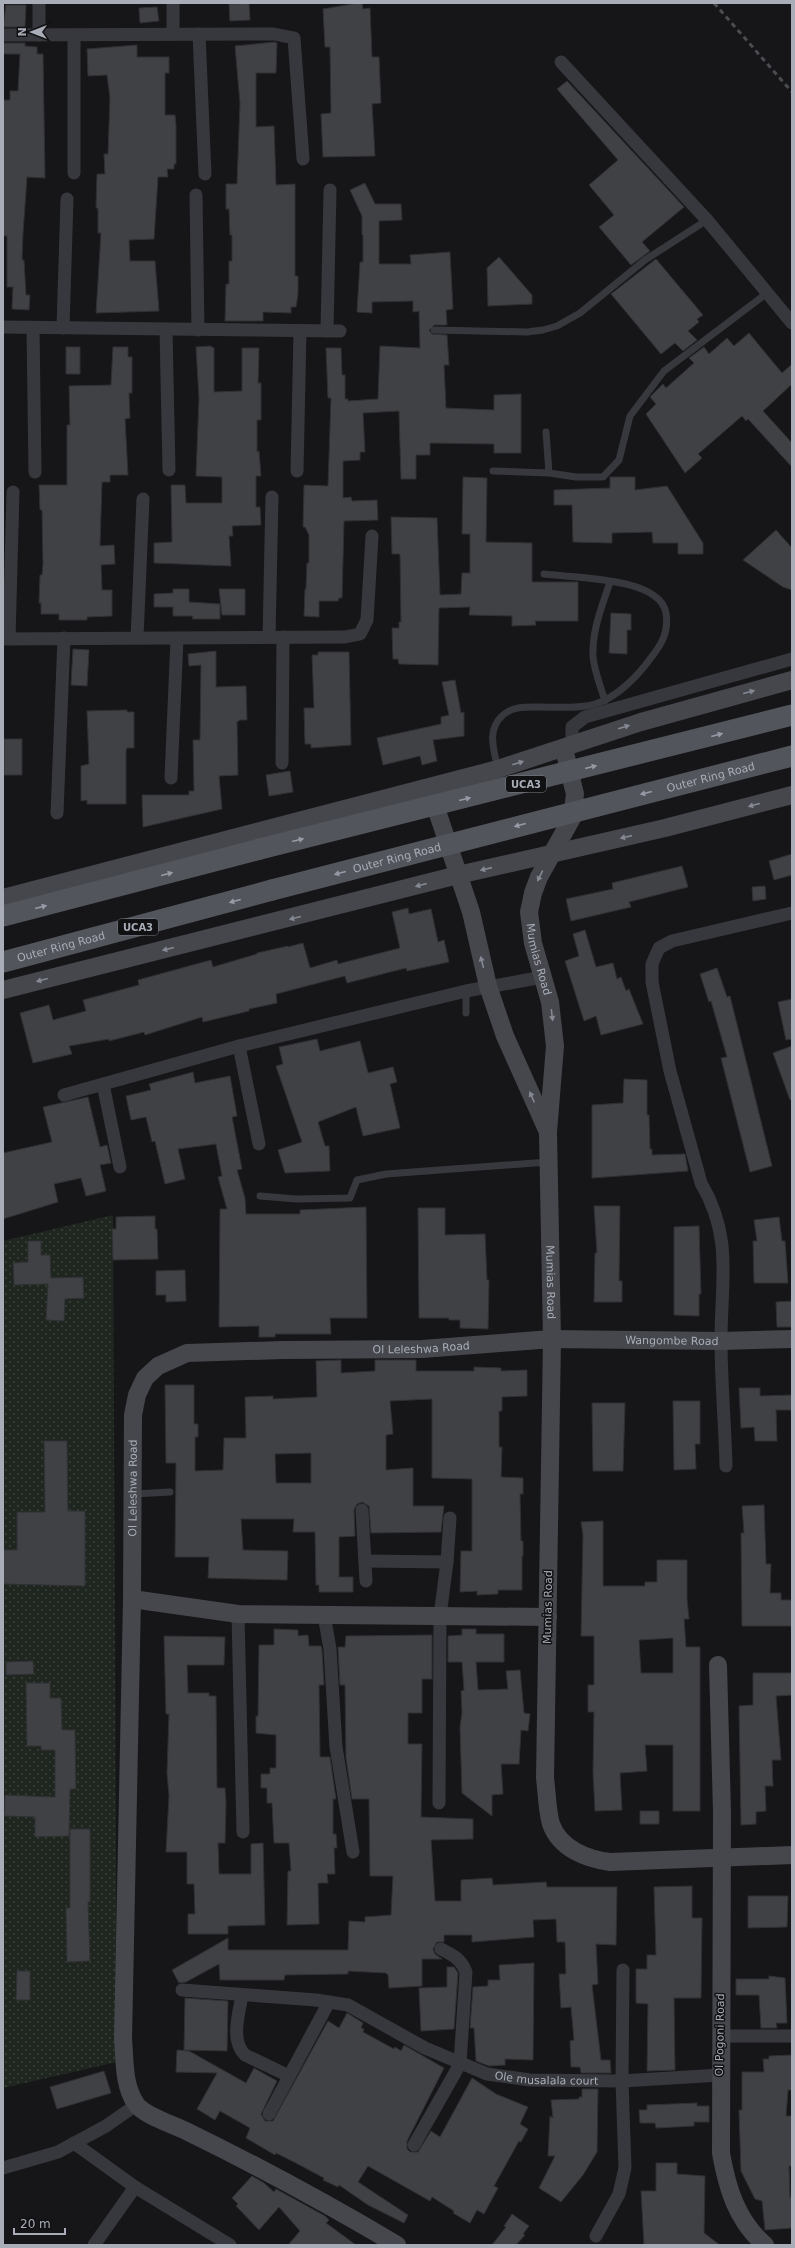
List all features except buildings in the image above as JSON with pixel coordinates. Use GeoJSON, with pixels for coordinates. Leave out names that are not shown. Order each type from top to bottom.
{"type":"FeatureCollection","features":[{"type":"Feature","properties":{"kind":"main road","name":"UCA3"},"geometry":{"type":"LineString","coordinates":[[7,896],[498,769],[575,744],[792,680]]}},
{"type":"Feature","properties":{"kind":"main road","name":"UCA3"},"geometry":{"type":"LineString","coordinates":[[3,916],[260,849],[792,716]]}},
{"type":"Feature","properties":{"kind":"main road","name":"Mumias Road"},"geometry":{"type":"LineString","coordinates":[[575,744],[572,774],[574,808],[572,818],[539,877],[529,912],[532,937],[550,1002],[556,1046],[548,1132],[552,1339],[545,1778],[551,1824],[558,1837],[568,1847],[584,1856],[610,1862],[721,1856],[792,1855]]}},
{"type":"Feature","properties":{"kind":"main road","name":"Outer Ring Road"},"geometry":{"type":"LineString","coordinates":[[3,962],[792,756]]}},
{"type":"Feature","properties":{"kind":"main road","name":"Mumias Road"},"geometry":{"type":"LineString","coordinates":[[426,788],[438,814],[471,912],[488,986],[505,1036],[548,1132]]}},
{"type":"Feature","properties":{"kind":"main road","name":"UCA3"},"geometry":{"type":"LineString","coordinates":[[3,990],[458,875],[664,828],[792,795]]}},
{"type":"Feature","properties":{"kind":"main road","name":"Wangombe Road"},"geometry":{"type":"LineString","coordinates":[[552,1339],[721,1341],[792,1339]]}},
{"type":"Feature","properties":{"kind":"main road","name":"Ol Leleshwa Road"},"geometry":{"type":"LineString","coordinates":[[136,2105],[127,2081],[123,2039],[132,1599],[133,1415],[137,1395],[145,1378],[158,1366],[187,1353],[283,1350],[422,1349],[552,1339]]}},
{"type":"Feature","properties":{"kind":"main road"},"geometry":{"type":"LineString","coordinates":[[132,1599],[238,1614],[548,1617]]}},
{"type":"Feature","properties":{"kind":"main road","name":"Ol Pogoni Road"},"geometry":{"type":"LineString","coordinates":[[718,1665],[722,1812],[720,2075],[721,2153],[726,2184],[734,2204],[753,2235],[765,2245]]}},
{"type":"Feature","properties":{"kind":"main road"},"geometry":{"type":"LineString","coordinates":[[136,2105],[336,2209],[397,2245]]}},
{"type":"Feature","properties":{"kind":"street"},"geometry":{"type":"LineString","coordinates":[[39,3],[39,35]]}},
{"type":"Feature","properties":{"kind":"street"},"geometry":{"type":"LineString","coordinates":[[172,3],[173,34]]}},
{"type":"Feature","properties":{"kind":"street"},"geometry":{"type":"LineString","coordinates":[[199,34],[204,174]]}},
{"type":"Feature","properties":{"kind":"street"},"geometry":{"type":"LineString","coordinates":[[3,35],[274,34],[294,38],[303,159]]}},
{"type":"Feature","properties":{"kind":"street"},"geometry":{"type":"LineString","coordinates":[[74,35],[74,173]]}},
{"type":"Feature","properties":{"kind":"street"},"geometry":{"type":"LineString","coordinates":[[561,62],[707,220],[792,324]]}},
{"type":"Feature","properties":{"kind":"street"},"geometry":{"type":"LineString","coordinates":[[3,327],[333,331],[330,190]]}},
{"type":"Feature","properties":{"kind":"street"},"geometry":{"type":"LineString","coordinates":[[196,195],[198,330]]}},
{"type":"Feature","properties":{"kind":"street"},"geometry":{"type":"LineString","coordinates":[[63,328],[67,199]]}},
{"type":"Feature","properties":{"kind":"street"},"geometry":{"type":"LineString","coordinates":[[33,328],[35,472]]}},
{"type":"Feature","properties":{"kind":"street"},"geometry":{"type":"LineString","coordinates":[[166,329],[169,470]]}},
{"type":"Feature","properties":{"kind":"street"},"geometry":{"type":"LineString","coordinates":[[297,471],[300,331]]}},
{"type":"Feature","properties":{"kind":"street"},"geometry":{"type":"LineString","coordinates":[[13,492],[6,638],[345,637],[360,634],[367,620],[372,536]]}},
{"type":"Feature","properties":{"kind":"street"},"geometry":{"type":"LineString","coordinates":[[269,637],[272,497]]}},
{"type":"Feature","properties":{"kind":"street"},"geometry":{"type":"LineString","coordinates":[[137,638],[143,499]]}},
{"type":"Feature","properties":{"kind":"street"},"geometry":{"type":"LineString","coordinates":[[282,763],[283,637]]}},
{"type":"Feature","properties":{"kind":"street"},"geometry":{"type":"LineString","coordinates":[[57,813],[64,638]]}},
{"type":"Feature","properties":{"kind":"street"},"geometry":{"type":"LineString","coordinates":[[172,778],[177,638]]}},
{"type":"Feature","properties":{"kind":"street"},"geometry":{"type":"LineString","coordinates":[[575,744],[572,741],[572,727],[585,718],[792,659]]}},
{"type":"Feature","properties":{"kind":"street"},"geometry":{"type":"LineString","coordinates":[[726,1466],[721,1341],[724,1250],[720,1229],[710,1198],[701,1183],[670,1071],[652,982],[652,964],[660,948],[672,941],[792,913]]}},
{"type":"Feature","properties":{"kind":"street"},"geometry":{"type":"LineString","coordinates":[[64,1095],[239,1046],[488,986],[543,977]]}},
{"type":"Feature","properties":{"kind":"street"},"geometry":{"type":"LineString","coordinates":[[239,1046],[259,1144]]}},
{"type":"Feature","properties":{"kind":"street"},"geometry":{"type":"LineString","coordinates":[[102,1084],[120,1167]]}},
{"type":"Feature","properties":{"kind":"street"},"geometry":{"type":"LineString","coordinates":[[362,1510],[366,1580]]}},
{"type":"Feature","properties":{"kind":"street"},"geometry":{"type":"LineString","coordinates":[[439,1802],[440,1616],[447,1562],[450,1518]]}},
{"type":"Feature","properties":{"kind":"street"},"geometry":{"type":"LineString","coordinates":[[365,1561],[447,1562]]}},
{"type":"Feature","properties":{"kind":"street"},"geometry":{"type":"LineString","coordinates":[[238,1614],[243,1832]]}},
{"type":"Feature","properties":{"kind":"street"},"geometry":{"type":"LineString","coordinates":[[324,1615],[330,1649],[336,1747],[353,1852]]}},
{"type":"Feature","properties":{"kind":"street"},"geometry":{"type":"LineString","coordinates":[[414,2145],[460,2064],[466,1972],[463,1963],[457,1957],[441,1949]]}},
{"type":"Feature","properties":{"kind":"street"},"geometry":{"type":"LineString","coordinates":[[596,2236],[619,2194],[625,2168],[622,2081],[623,1970]]}},
{"type":"Feature","properties":{"kind":"street","name":"Ole musalala court"},"geometry":{"type":"LineString","coordinates":[[182,1990],[329,2002],[348,2005],[384,2026],[460,2064],[487,2074],[515,2078],[622,2081],[720,2075]]}},
{"type":"Feature","properties":{"kind":"street"},"geometry":{"type":"LineString","coordinates":[[242,1995],[237,2026],[237,2039],[240,2050],[246,2055],[289,2076]]}},
{"type":"Feature","properties":{"kind":"street"},"geometry":{"type":"LineString","coordinates":[[269,2114],[329,2002]]}},
{"type":"Feature","properties":{"kind":"street"},"geometry":{"type":"LineString","coordinates":[[721,2036],[792,2036]]}},
{"type":"Feature","properties":{"kind":"street"},"geometry":{"type":"LineString","coordinates":[[3,2168],[58,2152],[106,2126],[136,2105]]}},
{"type":"Feature","properties":{"kind":"street"},"geometry":{"type":"LineString","coordinates":[[74,2143],[135,2187],[230,2245]]}},
{"type":"Feature","properties":{"kind":"street"},"geometry":{"type":"LineString","coordinates":[[94,2245],[135,2187]]}},
{"type":"Feature","properties":{"kind":"lane"},"geometry":{"type":"LineString","coordinates":[[434,330],[527,332],[558,326],[580,314],[645,260],[707,220]]}},
{"type":"Feature","properties":{"kind":"lane"},"geometry":{"type":"LineString","coordinates":[[493,471],[549,473],[576,477],[603,477],[619,460],[630,416],[664,371],[767,293]]}},
{"type":"Feature","properties":{"kind":"lane"},"geometry":{"type":"LineString","coordinates":[[546,432],[549,473]]}},
{"type":"Feature","properties":{"kind":"lane"},"geometry":{"type":"LineString","coordinates":[[498,769],[492,740],[494,726],[504,715],[520,707],[578,707],[605,701],[640,674],[664,641],[668,624],[664,604],[652,592],[634,585],[544,574]]}},
{"type":"Feature","properties":{"kind":"lane"},"geometry":{"type":"LineString","coordinates":[[605,701],[593,657],[594,637],[600,612],[610,582]]}},
{"type":"Feature","properties":{"kind":"lane"},"geometry":{"type":"LineString","coordinates":[[438,814],[433,799],[444,783]]}},
{"type":"Feature","properties":{"kind":"lane"},"geometry":{"type":"LineString","coordinates":[[466,991],[466,1013]]}},
{"type":"Feature","properties":{"kind":"lane"},"geometry":{"type":"LineString","coordinates":[[260,1196],[304,1200],[350,1198],[357,1180],[386,1174],[548,1162]]}},
{"type":"Feature","properties":{"kind":"lane"},"geometry":{"type":"LineString","coordinates":[[133,1494],[170,1492]]}},
{"type":"Feature","properties":{"kind":"shaded area"},"geometry":{"type":"Polygon","coordinates":[[[113,1215],[117,2062],[3,2088],[3,1241],[113,1215]]]}},
{"type":"Feature","properties":{"kind":"railway"},"geometry":{"type":"LineString","coordinates":[[714,3],[792,92]]}}]}
